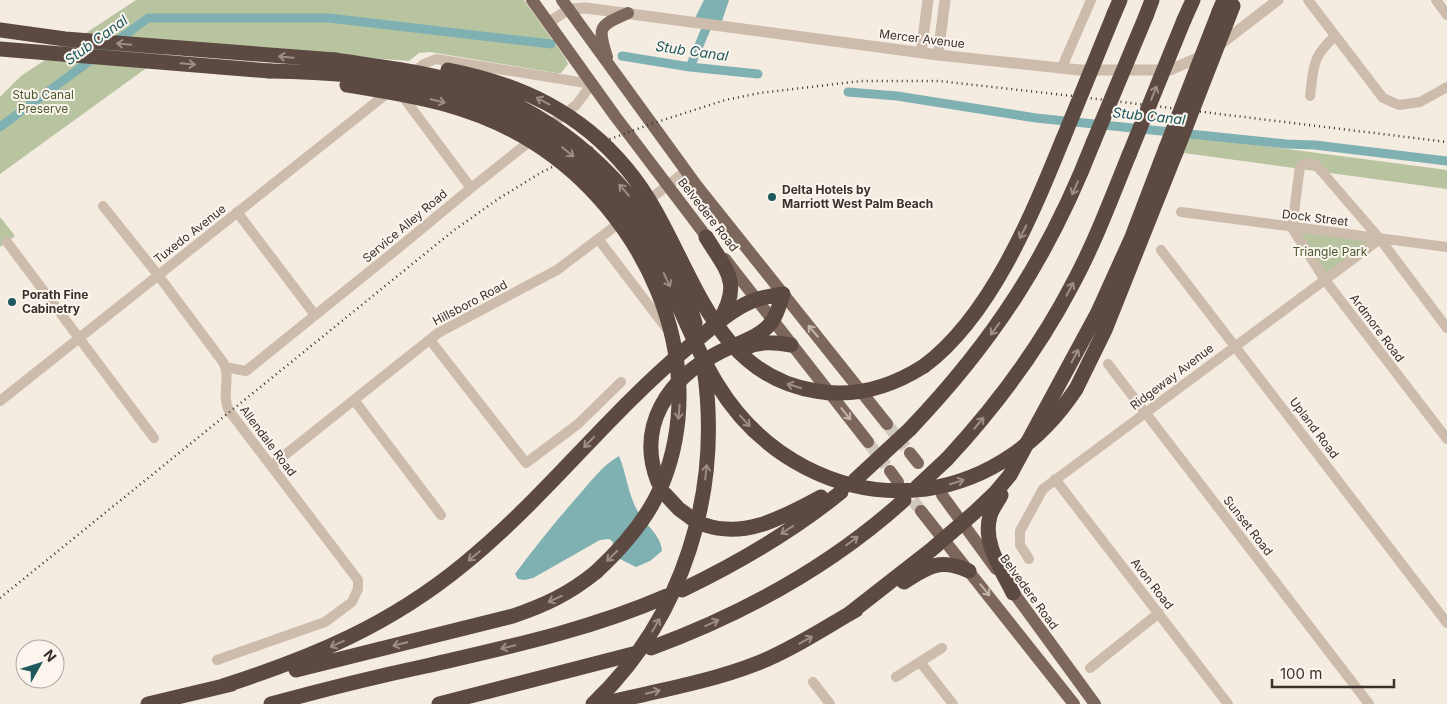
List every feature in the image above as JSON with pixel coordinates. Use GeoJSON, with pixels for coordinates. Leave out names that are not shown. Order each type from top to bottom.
{"type":"FeatureCollection","features":[{"type":"Feature","properties":{"kind":"highway"},"geometry":{"type":"LineString","coordinates":[[682,590],[763,546],[800,522],[847,485],[910,429],[971,361],[998,325],[1042,254],[1066,206],[1152,0]]}},
{"type":"Feature","properties":{"kind":"highway"},"geometry":{"type":"LineString","coordinates":[[917,488],[947,459],[1007,388],[1047,329],[1080,268],[1193,0]]}},
{"type":"Feature","properties":{"kind":"highway"},"geometry":{"type":"LineString","coordinates":[[0,48],[373,78],[451,92],[508,114],[535,128],[560,145],[595,176],[617,200],[637,227],[661,268],[709,370],[735,409],[754,430],[776,449],[803,466],[831,479],[860,488],[907,490],[938,487],[966,479],[1001,463],[1033,440],[1060,412],[1076,389],[1106,330],[1171,150],[1228,4]]}},
{"type":"Feature","properties":{"kind":"highway"},"geometry":{"type":"LineString","coordinates":[[0,30],[64,39],[377,62],[449,70],[486,79],[530,94],[578,122],[615,155],[646,195],[672,239],[710,317],[723,335],[746,360],[776,379],[798,387],[823,392],[859,392],[894,382],[924,366],[962,330],[1001,271],[1038,200],[1117,7]]}},
{"type":"Feature","properties":{"kind":"highway"},"geometry":{"type":"LineString","coordinates":[[335,60],[418,73],[456,82],[503,99],[548,123],[591,156],[630,197],[661,240],[685,290],[700,346],[708,403],[708,446],[699,517],[682,572],[654,628],[622,673],[593,704]]}},
{"type":"Feature","properties":{"kind":"highway"},"geometry":{"type":"LineString","coordinates":[[148,704],[276,675],[513,616],[565,595],[596,572],[624,544],[656,498],[673,453],[680,407],[678,371],[667,317],[650,275],[627,234],[592,191],[551,154],[482,115],[420,97],[270,71]]}},
{"type":"Feature","properties":{"kind":"highway"},"geometry":{"type":"LineString","coordinates":[[1013,593],[993,551],[988,532],[991,511],[1098,312],[1171,150]]}},
{"type":"Feature","properties":{"kind":"highway"},"geometry":{"type":"LineString","coordinates":[[706,237],[727,272],[732,285],[729,304],[717,324]]}},
{"type":"Feature","properties":{"kind":"highway"},"geometry":{"type":"LineString","coordinates":[[783,294],[772,322],[756,334],[692,369],[673,387],[662,403],[657,415],[651,445],[652,462],[662,488],[679,509],[699,522],[732,530],[775,521],[847,485]]}},
{"type":"Feature","properties":{"kind":"highway"},"geometry":{"type":"LineString","coordinates":[[223,686],[274,669],[338,644],[395,613],[445,580],[507,526],[658,374],[717,324],[756,299],[783,294]]}},
{"type":"Feature","properties":{"kind":"highway"},"geometry":{"type":"LineString","coordinates":[[692,369],[714,362],[758,343],[772,342],[791,345]]}},
{"type":"Feature","properties":{"kind":"highway"},"geometry":{"type":"LineString","coordinates":[[849,614],[962,523],[989,499],[1010,475]]}},
{"type":"Feature","properties":{"kind":"highway"},"geometry":{"type":"LineString","coordinates":[[651,648],[708,625],[768,596],[846,546],[904,500]]}},
{"type":"Feature","properties":{"kind":"highway"},"geometry":{"type":"LineString","coordinates":[[606,704],[710,678],[756,663],[797,645],[929,566],[951,564],[969,571]]}},
{"type":"Feature","properties":{"kind":"highway"},"geometry":{"type":"LineString","coordinates":[[271,704],[368,679],[555,636],[619,616],[667,596]]}},
{"type":"Feature","properties":{"kind":"highway"},"geometry":{"type":"LineString","coordinates":[[439,704],[633,654]]}},
{"type":"Feature","properties":{"kind":"main road","name":"Belvedere Road"},"geometry":{"type":"LineString","coordinates":[[532,0],[667,186],[868,442]]}},
{"type":"Feature","properties":{"kind":"main road","name":"Belvedere Road"},"geometry":{"type":"LineString","coordinates":[[565,5],[686,171],[887,424]]}},
{"type":"Feature","properties":{"kind":"main road"},"geometry":{"type":"LineString","coordinates":[[610,66],[601,39],[602,30],[608,23],[628,13]]}},
{"type":"Feature","properties":{"kind":"main road"},"geometry":{"type":"LineString","coordinates":[[910,453],[918,464]]}},
{"type":"Feature","properties":{"kind":"main road"},"geometry":{"type":"LineString","coordinates":[[890,471],[898,482]]}},
{"type":"Feature","properties":{"kind":"main road","name":"Belvedere Road"},"geometry":{"type":"LineString","coordinates":[[942,495],[1095,704]]}},
{"type":"Feature","properties":{"kind":"main road"},"geometry":{"type":"LineString","coordinates":[[921,511],[1074,704]]}},
{"type":"Feature","properties":{"kind":"street"},"geometry":{"type":"LineString","coordinates":[[921,53],[928,0]]}},
{"type":"Feature","properties":{"kind":"street"},"geometry":{"type":"LineString","coordinates":[[938,55],[945,0]]}},
{"type":"Feature","properties":{"kind":"street"},"geometry":{"type":"LineString","coordinates":[[1062,67],[1091,0]]}},
{"type":"Feature","properties":{"kind":"street","name":"Mercer Avenue"},"geometry":{"type":"LineString","coordinates":[[565,5],[938,55],[1080,70],[1170,70],[1200,58],[1278,0]]}},
{"type":"Feature","properties":{"kind":"street"},"geometry":{"type":"LineString","coordinates":[[1308,0],[1383,98],[1399,105],[1420,102],[1447,87]]}},
{"type":"Feature","properties":{"kind":"street"},"geometry":{"type":"LineString","coordinates":[[1436,0],[1447,15]]}},
{"type":"Feature","properties":{"kind":"street"},"geometry":{"type":"LineString","coordinates":[[548,22],[565,5]]}},
{"type":"Feature","properties":{"kind":"street"},"geometry":{"type":"LineString","coordinates":[[1310,96],[1315,61],[1321,48],[1334,36]]}},
{"type":"Feature","properties":{"kind":"street","name":"Tuxedo Avenue"},"geometry":{"type":"LineString","coordinates":[[0,401],[424,64],[436,59],[592,84]]}},
{"type":"Feature","properties":{"kind":"street","name":"Service Alley Road"},"geometry":{"type":"LineString","coordinates":[[226,367],[246,371],[470,188],[573,108],[592,84]]}},
{"type":"Feature","properties":{"kind":"street"},"geometry":{"type":"LineString","coordinates":[[396,86],[470,188]]}},
{"type":"Feature","properties":{"kind":"street"},"geometry":{"type":"LineString","coordinates":[[1292,228],[1300,166],[1309,163],[1318,166],[1380,239],[1447,328]]}},
{"type":"Feature","properties":{"kind":"street","name":"Hillsboro Road"},"geometry":{"type":"LineString","coordinates":[[271,466],[438,333],[557,270],[599,240],[686,171]]}},
{"type":"Feature","properties":{"kind":"street"},"geometry":{"type":"LineString","coordinates":[[103,206],[158,275],[226,367]]}},
{"type":"Feature","properties":{"kind":"street"},"geometry":{"type":"LineString","coordinates":[[237,212],[314,315]]}},
{"type":"Feature","properties":{"kind":"street","name":"Dock Street"},"geometry":{"type":"LineString","coordinates":[[1181,212],[1447,247]]}},
{"type":"Feature","properties":{"kind":"street","name":"Ardmore Road"},"geometry":{"type":"LineString","coordinates":[[1292,228],[1325,280],[1447,439]]}},
{"type":"Feature","properties":{"kind":"street","name":"Ridgeway Avenue"},"geometry":{"type":"LineString","coordinates":[[1029,559],[1020,545],[1020,531],[1044,489],[1380,239]]}},
{"type":"Feature","properties":{"kind":"street"},"geometry":{"type":"LineString","coordinates":[[599,240],[667,330]]}},
{"type":"Feature","properties":{"kind":"street"},"geometry":{"type":"LineString","coordinates":[[7,242],[154,438]]}},
{"type":"Feature","properties":{"kind":"street","name":"Upland Road"},"geometry":{"type":"LineString","coordinates":[[1162,250],[1447,623]]}},
{"type":"Feature","properties":{"kind":"street"},"geometry":{"type":"LineString","coordinates":[[430,340],[526,463],[578,424],[622,382]]}},
{"type":"Feature","properties":{"kind":"street","name":"Sunset Road"},"geometry":{"type":"LineString","coordinates":[[1108,364],[1369,704]]}},
{"type":"Feature","properties":{"kind":"street","name":"Allendale Road"},"geometry":{"type":"LineString","coordinates":[[217,660],[325,622],[352,602],[358,589],[358,580],[227,407],[226,367]]}},
{"type":"Feature","properties":{"kind":"street"},"geometry":{"type":"LineString","coordinates":[[354,400],[441,515]]}},
{"type":"Feature","properties":{"kind":"street","name":"Avon Road"},"geometry":{"type":"LineString","coordinates":[[1056,479],[1228,704]]}},
{"type":"Feature","properties":{"kind":"street"},"geometry":{"type":"LineString","coordinates":[[1090,668],[1159,613]]}},
{"type":"Feature","properties":{"kind":"street"},"geometry":{"type":"LineString","coordinates":[[896,677],[942,648]]}},
{"type":"Feature","properties":{"kind":"street"},"geometry":{"type":"LineString","coordinates":[[920,662],[953,704]]}},
{"type":"Feature","properties":{"kind":"street"},"geometry":{"type":"LineString","coordinates":[[813,682],[830,704]]}},
{"type":"Feature","properties":{"kind":"green space","name":"Stub Canal Preserve"},"geometry":{"type":"Polygon","coordinates":[[[136,0],[524,0],[568,64],[561,73],[556,73],[430,52],[419,53],[409,61],[181,43],[0,174],[0,97],[21,76],[136,0]]]}},
{"type":"Feature","properties":{"kind":"green space"},"geometry":{"type":"Polygon","coordinates":[[[1189,136],[1447,170],[1447,189],[1184,153],[1189,136]]]}},
{"type":"Feature","properties":{"kind":"green space"},"geometry":{"type":"Polygon","coordinates":[[[0,217],[15,236],[0,247],[0,217]]]}},
{"type":"Feature","properties":{"kind":"green space","name":"Triangle Park"},"geometry":{"type":"Polygon","coordinates":[[[1292,228],[1380,239],[1325,280],[1292,228]]]}},
{"type":"Feature","properties":{"kind":"water"},"geometry":{"type":"Polygon","coordinates":[[[704,0],[729,0],[722,21],[695,18],[704,0]]]}},
{"type":"Feature","properties":{"kind":"water"},"geometry":{"type":"Polygon","coordinates":[[[619,456],[636,508],[657,536],[662,551],[650,561],[636,567],[620,559],[612,541],[609,539],[600,540],[533,578],[518,579],[515,574],[538,544],[597,474],[619,456]]]}},
{"type":"Feature","properties":{"kind":"waterway"},"geometry":{"type":"LineString","coordinates":[[690,67],[718,0]]}},
{"type":"Feature","properties":{"kind":"waterway","name":"Stub Canal"},"geometry":{"type":"LineString","coordinates":[[0,127],[148,18],[329,18],[551,44]]}},
{"type":"Feature","properties":{"kind":"waterway","name":"Stub Canal"},"geometry":{"type":"LineString","coordinates":[[622,56],[690,67],[758,74]]}},
{"type":"Feature","properties":{"kind":"waterway","name":"Stub Canal"},"geometry":{"type":"LineString","coordinates":[[848,92],[897,96],[1036,118],[1286,144],[1315,145],[1447,161]]}},
{"type":"Feature","properties":{"kind":"tunnel"},"geometry":{"type":"LineString","coordinates":[[887,424],[910,453]]}},
{"type":"Feature","properties":{"kind":"tunnel"},"geometry":{"type":"LineString","coordinates":[[868,442],[890,471]]}},
{"type":"Feature","properties":{"kind":"tunnel"},"geometry":{"type":"LineString","coordinates":[[902,486],[921,511]]}},
{"type":"Feature","properties":{"kind":"railway"},"geometry":{"type":"LineString","coordinates":[[0,598],[453,231],[498,199],[542,172],[610,139],[725,100],[760,93],[861,81],[939,81],[1447,142]]}},
{"type":"Feature","properties":{"kind":"place","name":"Delta Hotels by Marriott West Palm Beach"},"geometry":{"type":"Point","coordinates":[772,197]}},
{"type":"Feature","properties":{"kind":"place","name":"Porath Fine Cabinetry"},"geometry":{"type":"Point","coordinates":[12,302]}}]}
